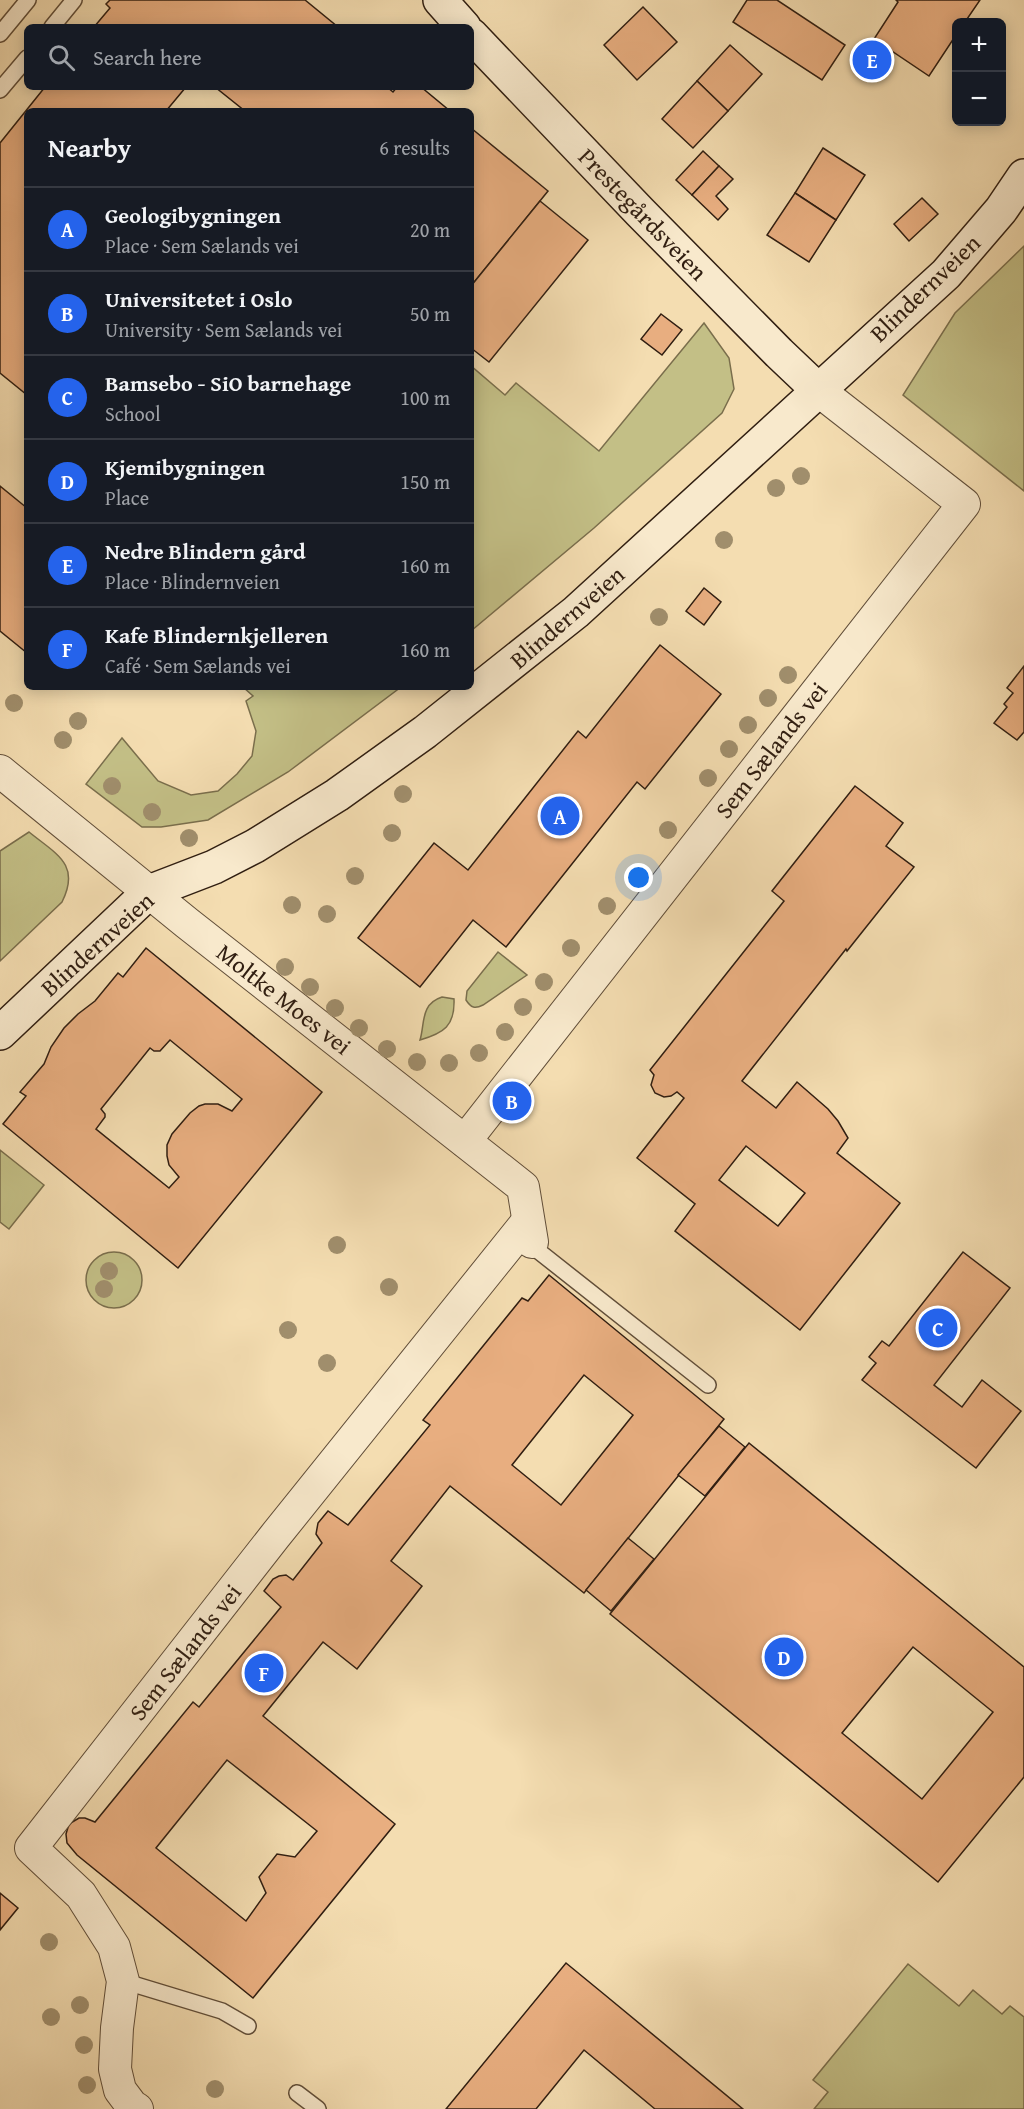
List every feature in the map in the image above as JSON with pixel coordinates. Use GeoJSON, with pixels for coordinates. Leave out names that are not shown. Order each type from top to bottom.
{"type":"FeatureCollection","features":[{"type":"Feature","properties":{"kind":"street"},"geometry":{"type":"LineString","coordinates":[[440,0],[461,24]]}},
{"type":"Feature","properties":{"kind":"street","name":"Prestegårdsveien"},"geometry":{"type":"LineString","coordinates":[[474,38],[656,228],[818,390]]}},
{"type":"Feature","properties":{"kind":"street","name":"Blindernveien"},"geometry":{"type":"LineString","coordinates":[[0,1033],[149,892],[214,867],[255,846],[337,795],[425,732],[576,612],[946,274],[1001,210],[1024,176]]}},
{"type":"Feature","properties":{"kind":"street","name":"Sem Sælands vei"},"geometry":{"type":"LineString","coordinates":[[465,1141],[964,504],[818,390]]}},
{"type":"Feature","properties":{"kind":"street","name":"Moltke Moes vei"},"geometry":{"type":"LineString","coordinates":[[0,771],[149,892],[523,1187],[530,1234]]}},
{"type":"Feature","properties":{"kind":"street","name":"Sem Sælands vei"},"geometry":{"type":"LineString","coordinates":[[137,2109],[120,2090],[115,2069],[123,1981],[114,1947],[81,1895],[31,1848],[268,1546],[530,1234]]}},
{"type":"Feature","properties":{"kind":"lane"},"geometry":{"type":"LineString","coordinates":[[0,34],[28,0]]}},
{"type":"Feature","properties":{"kind":"lane"},"geometry":{"type":"LineString","coordinates":[[54,24],[74,0]]}},
{"type":"Feature","properties":{"kind":"lane"},"geometry":{"type":"LineString","coordinates":[[0,90],[24,61]]}},
{"type":"Feature","properties":{"kind":"lane"},"geometry":{"type":"LineString","coordinates":[[530,1234],[708,1385]]}},
{"type":"Feature","properties":{"kind":"lane"},"geometry":{"type":"LineString","coordinates":[[123,1981],[222,2011],[248,2026]]}},
{"type":"Feature","properties":{"kind":"lane"},"geometry":{"type":"LineString","coordinates":[[297,2093],[318,2109]]}},
{"type":"Feature","properties":{"kind":"shaded area"},"geometry":{"type":"Polygon","coordinates":[[[1024,246],[1024,491],[903,395],[955,313],[1024,246]]]}},
{"type":"Feature","properties":{"kind":"shaded area"},"geometry":{"type":"Polygon","coordinates":[[[704,323],[729,358],[734,389],[722,413],[594,528],[474,628],[474,369],[505,395],[516,383],[599,451],[704,323]]]}},
{"type":"Feature","properties":{"kind":"shaded area"},"geometry":{"type":"Polygon","coordinates":[[[246,690],[397,690],[288,772],[208,820],[161,827],[142,827],[86,784],[122,738],[158,781],[191,795],[218,791],[252,756],[256,731],[246,701],[253,696],[246,690]]]}},
{"type":"Feature","properties":{"kind":"shaded area"},"geometry":{"type":"Polygon","coordinates":[[[29,832],[63,861],[69,878],[67,889],[62,902],[0,961],[0,851],[29,832]]]}},
{"type":"Feature","properties":{"kind":"shaded area"},"geometry":{"type":"Polygon","coordinates":[[[498,952],[527,975],[483,1005],[471,1006],[466,1000],[467,991],[498,952]]]}},
{"type":"Feature","properties":{"kind":"shaded area"},"geometry":{"type":"Polygon","coordinates":[[[442,997],[454,999],[450,1022],[442,1031],[420,1040],[427,1009],[435,1000],[442,997]]]}},
{"type":"Feature","properties":{"kind":"shaded area"},"geometry":{"type":"Polygon","coordinates":[[[0,1150],[44,1185],[9,1229],[0,1222],[0,1150]]]}},
{"type":"Feature","properties":{"kind":"shaded area"},"geometry":{"type":"Polygon","coordinates":[[[114,1252],[125,1254],[134,1260],[140,1269],[142,1280],[140,1291],[134,1300],[125,1306],[114,1308],[103,1306],[94,1300],[88,1291],[86,1280],[88,1269],[94,1260],[103,1254],[114,1252]]]}},
{"type":"Feature","properties":{"kind":"shaded area"},"geometry":{"type":"Polygon","coordinates":[[[908,1964],[959,2006],[973,1990],[1002,2014],[1010,2006],[1024,2017],[1024,2109],[814,2109],[828,2092],[813,2080],[908,1964]]]}},
{"type":"Feature","properties":{"kind":"building"},"geometry":{"type":"Polygon","coordinates":[[[110,0],[305,0],[334,24],[97,24],[110,8],[106,4],[110,0]]]}},
{"type":"Feature","properties":{"kind":"building"},"geometry":{"type":"Polygon","coordinates":[[[747,0],[777,0],[845,45],[822,80],[733,22],[747,0]]]}},
{"type":"Feature","properties":{"kind":"building"},"geometry":{"type":"Polygon","coordinates":[[[896,0],[980,0],[968,18],[952,18],[952,41],[929,76],[874,39],[898,2],[896,0]]]}},
{"type":"Feature","properties":{"kind":"building"},"geometry":{"type":"Polygon","coordinates":[[[643,7],[677,42],[637,80],[604,45],[643,7]]]}},
{"type":"Feature","properties":{"kind":"building"},"geometry":{"type":"Polygon","coordinates":[[[730,45],[762,74],[728,111],[697,81],[730,45]]]}},
{"type":"Feature","properties":{"kind":"building"},"geometry":{"type":"Polygon","coordinates":[[[697,81],[728,111],[693,148],[662,119],[697,81]]]}},
{"type":"Feature","properties":{"kind":"building"},"geometry":{"type":"Polygon","coordinates":[[[43,90],[184,90],[168,108],[28,108],[43,90]]]}},
{"type":"Feature","properties":{"kind":"building"},"geometry":{"type":"Polygon","coordinates":[[[219,90],[391,90],[393,92],[395,90],[425,90],[446,108],[241,108],[219,90]]]}},
{"type":"Feature","properties":{"kind":"building"},"geometry":{"type":"Polygon","coordinates":[[[24,113],[24,393],[0,373],[0,143],[24,113]]]}},
{"type":"Feature","properties":{"kind":"building"},"geometry":{"type":"Polygon","coordinates":[[[474,130],[548,191],[474,282],[474,130]]]}},
{"type":"Feature","properties":{"kind":"building"},"geometry":{"type":"Polygon","coordinates":[[[823,148],[865,175],[836,220],[795,193],[823,148]]]}},
{"type":"Feature","properties":{"kind":"building"},"geometry":{"type":"Polygon","coordinates":[[[703,151],[719,166],[692,195],[676,180],[703,151]]]}},
{"type":"Feature","properties":{"kind":"building"},"geometry":{"type":"Polygon","coordinates":[[[719,166],[733,179],[716,196],[728,209],[718,220],[692,195],[719,166]]]}},
{"type":"Feature","properties":{"kind":"building"},"geometry":{"type":"Polygon","coordinates":[[[795,193],[836,220],[809,262],[767,235],[795,193]]]}},
{"type":"Feature","properties":{"kind":"building"},"geometry":{"type":"Polygon","coordinates":[[[922,198],[938,214],[909,241],[894,224],[922,198]]]}},
{"type":"Feature","properties":{"kind":"building"},"geometry":{"type":"Polygon","coordinates":[[[540,201],[588,240],[489,362],[474,350],[474,282],[540,201]]]}},
{"type":"Feature","properties":{"kind":"building"},"geometry":{"type":"Polygon","coordinates":[[[661,314],[682,330],[662,355],[641,339],[661,314]]]}},
{"type":"Feature","properties":{"kind":"building"},"geometry":{"type":"Polygon","coordinates":[[[0,486],[24,506],[24,651],[0,631],[0,486]]]}},
{"type":"Feature","properties":{"kind":"building"},"geometry":{"type":"Polygon","coordinates":[[[704,588],[721,602],[704,625],[686,611],[704,588]]]}},
{"type":"Feature","properties":{"kind":"building"},"geometry":{"type":"Polygon","coordinates":[[[660,645],[721,694],[645,789],[637,782],[506,947],[473,920],[420,987],[358,938],[434,843],[468,870],[578,731],[586,738],[660,645]]]}},
{"type":"Feature","properties":{"kind":"building"},"geometry":{"type":"Polygon","coordinates":[[[1024,666],[1024,732],[1017,740],[994,723],[1007,707],[1004,704],[1013,693],[1007,688],[1024,666]]]}},
{"type":"Feature","properties":{"kind":"building"},"geometry":{"type":"Polygon","coordinates":[[[855,786],[903,823],[886,846],[914,867],[742,1081],[776,1108],[797,1082],[828,1109],[848,1138],[837,1153],[900,1203],[800,1330],[675,1231],[695,1204],[637,1158],[684,1098],[677,1092],[664,1097],[655,1093],[651,1085],[654,1075],[650,1070],[784,901],[772,891],[855,786]],[[746,1146],[719,1180],[778,1226],[805,1193],[746,1146]]]}},
{"type":"Feature","properties":{"kind":"building"},"geometry":{"type":"Polygon","coordinates":[[[146,948],[322,1092],[178,1268],[3,1124],[26,1096],[20,1092],[44,1064],[51,1047],[64,1028],[95,1001],[118,973],[123,977],[146,948]],[[170,1040],[160,1051],[150,1048],[101,1109],[105,1117],[96,1129],[169,1188],[179,1177],[169,1165],[167,1156],[167,1145],[172,1134],[199,1106],[218,1104],[232,1111],[242,1099],[170,1040]]]}},
{"type":"Feature","properties":{"kind":"building"},"geometry":{"type":"Polygon","coordinates":[[[963,1252],[1010,1288],[934,1385],[962,1407],[982,1380],[1021,1411],[976,1468],[862,1380],[876,1363],[869,1357],[882,1341],[889,1346],[963,1252]]]}},
{"type":"Feature","properties":{"kind":"building"},"geometry":{"type":"Polygon","coordinates":[[[549,1275],[724,1419],[584,1593],[450,1486],[391,1561],[422,1586],[357,1669],[323,1642],[263,1716],[395,1824],[253,1998],[77,1855],[67,1843],[66,1834],[69,1824],[79,1818],[95,1822],[193,1702],[199,1707],[281,1607],[264,1591],[273,1579],[279,1576],[286,1575],[293,1580],[322,1543],[316,1534],[318,1523],[328,1511],[348,1525],[430,1425],[423,1420],[522,1298],[528,1301],[549,1275]],[[584,1375],[512,1465],[561,1505],[633,1415],[584,1375]],[[227,1760],[156,1848],[246,1921],[266,1893],[259,1877],[277,1854],[295,1857],[317,1831],[227,1760]]]}},
{"type":"Feature","properties":{"kind":"building"},"geometry":{"type":"Polygon","coordinates":[[[719,1426],[745,1447],[705,1496],[678,1475],[719,1426]]]}},
{"type":"Feature","properties":{"kind":"building"},"geometry":{"type":"Polygon","coordinates":[[[749,1443],[1024,1667],[1024,1777],[938,1882],[610,1614],[749,1443]],[[913,1647],[842,1733],[922,1799],[993,1712],[913,1647]]]}},
{"type":"Feature","properties":{"kind":"building"},"geometry":{"type":"Polygon","coordinates":[[[628,1538],[654,1559],[611,1611],[586,1590],[628,1538]]]}},
{"type":"Feature","properties":{"kind":"building"},"geometry":{"type":"Polygon","coordinates":[[[0,1893],[18,1908],[0,1930],[0,1893]]]}},
{"type":"Feature","properties":{"kind":"building"},"geometry":{"type":"Polygon","coordinates":[[[566,1963],[743,2109],[655,2109],[584,2050],[536,2109],[446,2109],[566,1963]]]}},
{"type":"Feature","properties":{"kind":"place","name":"Nedre Blindern gård"},"geometry":{"type":"Point","coordinates":[872,60]}},
{"type":"Feature","properties":{"kind":"place","name":"Geologibygningen"},"geometry":{"type":"Point","coordinates":[560,816]}},
{"type":"Feature","properties":{"kind":"place","name":"Universitetet i Oslo"},"geometry":{"type":"Point","coordinates":[512,1101]}},
{"type":"Feature","properties":{"kind":"place","name":"Bamsebo - SiO barnehage"},"geometry":{"type":"Point","coordinates":[938,1328]}},
{"type":"Feature","properties":{"kind":"place","name":"Kjemibygningen"},"geometry":{"type":"Point","coordinates":[784,1657]}},
{"type":"Feature","properties":{"kind":"place","name":"Kafe Blindernkjelleren"},"geometry":{"type":"Point","coordinates":[264,1673]}}]}
